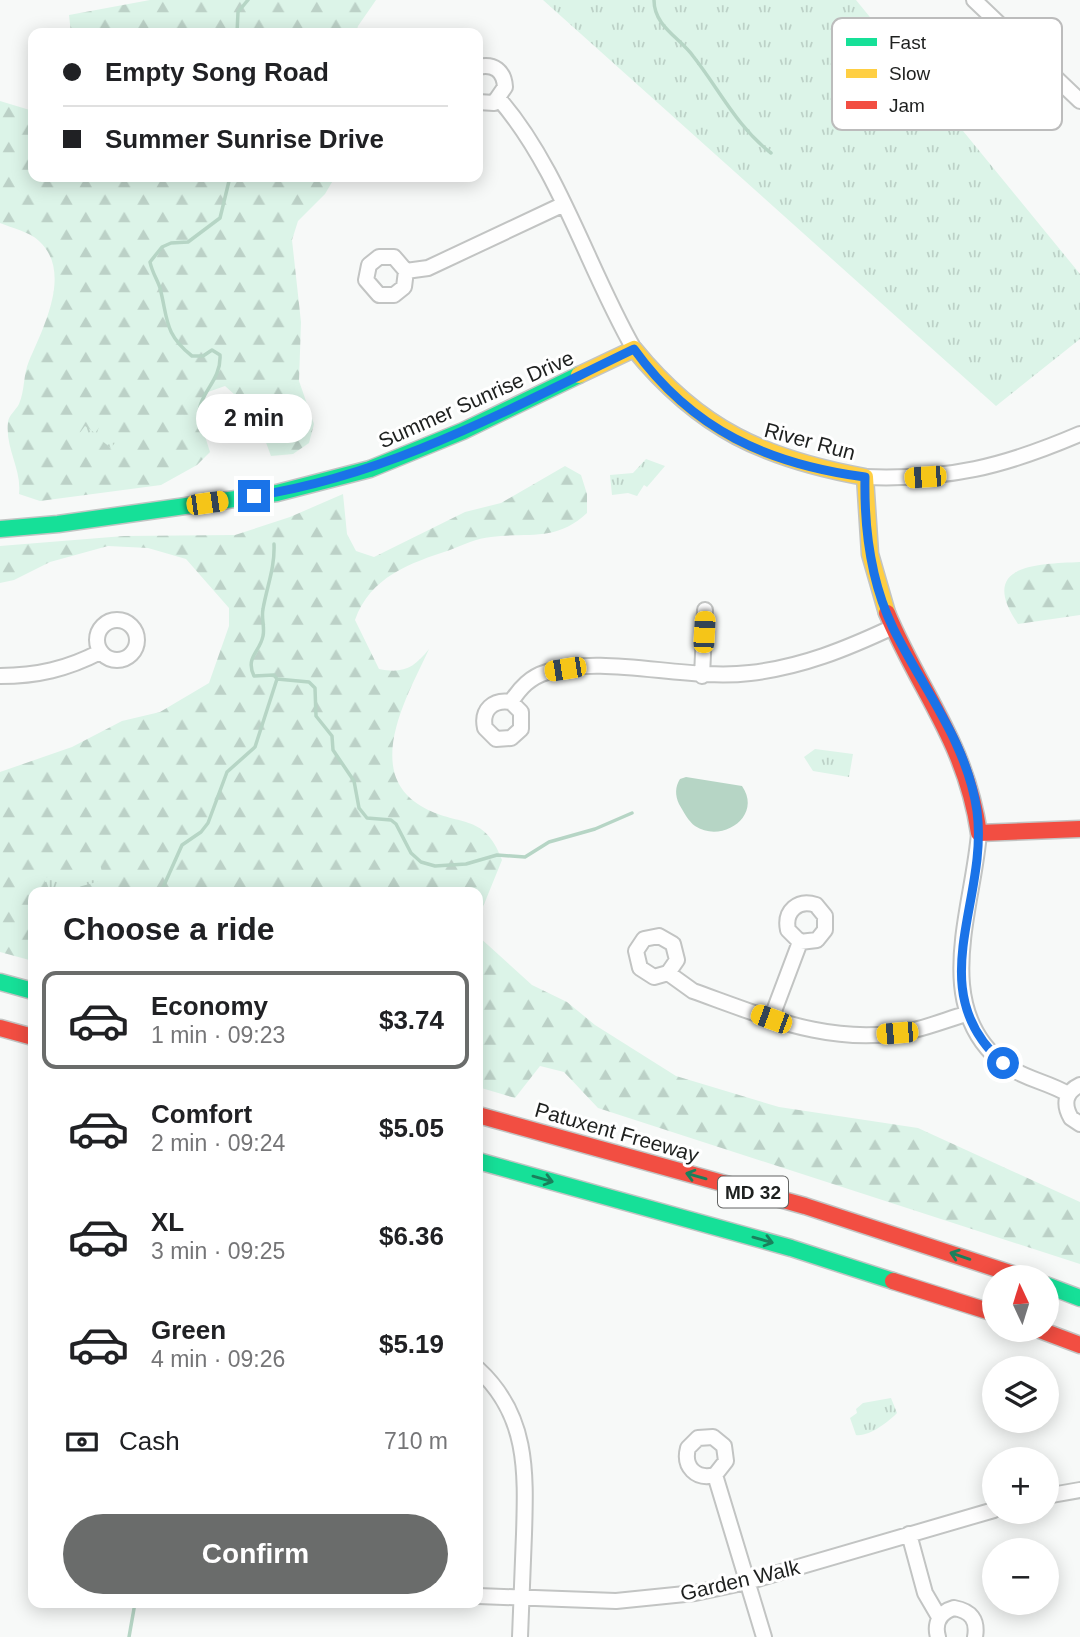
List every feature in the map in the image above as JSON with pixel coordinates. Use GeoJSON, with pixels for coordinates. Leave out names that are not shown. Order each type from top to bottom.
{"type":"FeatureCollection","features":[{"type":"Feature","properties":{"kind":"main road","name":"River Run"},"geometry":{"type":"LineString","coordinates":[[634,349],[667,391],[687,408],[738,441],[791,462],[865,477]]}},
{"type":"Feature","properties":{"kind":"main road","name":"Summer Sunrise Drive"},"geometry":{"type":"LineString","coordinates":[[0,529],[58,524],[277,493],[370,468],[463,431],[634,349]]}},
{"type":"Feature","properties":{"kind":"main road"},"geometry":{"type":"LineString","coordinates":[[865,477],[869,555],[893,627],[959,748],[972,790],[979,833],[1080,829]]}},
{"type":"Feature","properties":{"kind":"main road"},"geometry":{"type":"LineString","coordinates":[[0,982],[28,990]]}},
{"type":"Feature","properties":{"kind":"main road"},"geometry":{"type":"LineString","coordinates":[[0,1028],[28,1036]]}},
{"type":"Feature","properties":{"kind":"main road","name":"Patuxent Freeway"},"geometry":{"type":"LineString","coordinates":[[483,1116],[805,1206],[985,1265]]}},
{"type":"Feature","properties":{"kind":"main road","name":"MD 32"},"geometry":{"type":"LineString","coordinates":[[483,1162],[791,1248],[982,1309]]}},
{"type":"Feature","properties":{"kind":"main road"},"geometry":{"type":"LineString","coordinates":[[1059,1291],[1080,1298]]}},
{"type":"Feature","properties":{"kind":"main road"},"geometry":{"type":"LineString","coordinates":[[1059,1337],[1080,1345]]}},
{"type":"Feature","properties":{"kind":"street"},"geometry":{"type":"LineString","coordinates":[[974,0],[991,18]]}},
{"type":"Feature","properties":{"kind":"street"},"geometry":{"type":"LineString","coordinates":[[483,66],[502,72],[505,88],[499,99],[483,103]]}},
{"type":"Feature","properties":{"kind":"street"},"geometry":{"type":"LineString","coordinates":[[1062,85],[1080,101]]}},
{"type":"Feature","properties":{"kind":"street","name":"River Run"},"geometry":{"type":"LineString","coordinates":[[499,99],[528,137],[634,349]]}},
{"type":"Feature","properties":{"kind":"street"},"geometry":{"type":"LineString","coordinates":[[406,271],[428,268],[562,205]]}},
{"type":"Feature","properties":{"kind":"street","name":"River Run"},"geometry":{"type":"LineString","coordinates":[[865,477],[908,478],[969,472],[1014,460],[1080,434]]}},
{"type":"Feature","properties":{"kind":"street"},"geometry":{"type":"LineString","coordinates":[[702,676],[705,610]]}},
{"type":"Feature","properties":{"kind":"street"},"geometry":{"type":"LineString","coordinates":[[511,702],[525,684],[535,677],[565,669],[601,667],[702,676],[752,673],[800,664],[843,650],[893,627]]}},
{"type":"Feature","properties":{"kind":"street"},"geometry":{"type":"LineString","coordinates":[[0,676],[64,669],[100,652]]}},
{"type":"Feature","properties":{"kind":"street"},"geometry":{"type":"LineString","coordinates":[[979,833],[960,968],[966,1014],[982,1043],[1003,1063],[1024,1077],[1074,1089],[1066,1110],[1071,1118],[1080,1124]]}},
{"type":"Feature","properties":{"kind":"street"},"geometry":{"type":"LineString","coordinates":[[771,1019],[800,942]]}},
{"type":"Feature","properties":{"kind":"street"},"geometry":{"type":"LineString","coordinates":[[668,973],[693,991],[802,1030],[857,1035],[915,1030],[966,1014]]}},
{"type":"Feature","properties":{"kind":"street"},"geometry":{"type":"LineString","coordinates":[[483,1374],[512,1412],[524,1450],[520,1637]]}},
{"type":"Feature","properties":{"kind":"street"},"geometry":{"type":"LineString","coordinates":[[715,1475],[764,1637]]}},
{"type":"Feature","properties":{"kind":"street"},"geometry":{"type":"LineString","coordinates":[[1059,1494],[1080,1490]]}},
{"type":"Feature","properties":{"kind":"street","name":"Garden Walk"},"geometry":{"type":"LineString","coordinates":[[483,1596],[616,1601],[659,1599],[747,1582],[982,1513]]}},
{"type":"Feature","properties":{"kind":"street"},"geometry":{"type":"LineString","coordinates":[[909,1534],[925,1592],[939,1618]]}},
{"type":"Feature","properties":{"kind":"street"},"geometry":{"type":"LineString","coordinates":[[938,1637],[936,1626],[947,1610],[963,1610],[974,1619],[975,1637]]}},
{"type":"Feature","properties":{"kind":"green space"},"geometry":{"type":"Polygon","coordinates":[[[150,0],[376,0],[357,28],[70,28],[69,15],[150,0]]]}},
{"type":"Feature","properties":{"kind":"green space"},"geometry":{"type":"Polygon","coordinates":[[[543,0],[856,0],[871,18],[832,18],[832,130],[962,130],[1080,274],[1080,339],[996,406],[543,0]]]}},
{"type":"Feature","properties":{"kind":"green space"},"geometry":{"type":"Polygon","coordinates":[[[0,101],[28,109],[28,182],[332,182],[325,194],[298,221],[292,240],[301,322],[299,381],[314,424],[309,443],[293,454],[271,456],[255,413],[225,386],[208,392],[197,411],[210,452],[197,465],[161,485],[40,501],[19,494],[8,422],[19,404],[27,366],[47,317],[52,300],[54,268],[49,254],[39,241],[0,223],[0,101]]]}},
{"type":"Feature","properties":{"kind":"green space"},"geometry":{"type":"Polygon","coordinates":[[[104,421],[121,435],[111,448],[96,436],[87,447],[76,438],[85,426],[95,433],[104,421]]]}},
{"type":"Feature","properties":{"kind":"green space"},"geometry":{"type":"Polygon","coordinates":[[[646,459],[665,466],[647,487],[644,485],[637,496],[628,493],[612,495],[610,475],[633,473],[646,459]]]}},
{"type":"Feature","properties":{"kind":"green space"},"geometry":{"type":"Polygon","coordinates":[[[565,466],[581,475],[587,494],[587,513],[576,522],[553,532],[481,539],[420,560],[381,582],[362,605],[355,620],[379,669],[395,671],[407,668],[429,649],[395,731],[392,753],[395,773],[404,791],[421,806],[478,827],[495,845],[502,860],[483,907],[483,887],[28,887],[28,960],[0,952],[0,772],[72,747],[122,721],[160,712],[209,683],[229,626],[229,608],[186,559],[148,548],[108,546],[50,562],[14,580],[0,583],[0,546],[124,536],[235,535],[290,517],[343,494],[347,534],[356,551],[374,557],[465,512],[501,503],[565,466]]]}},
{"type":"Feature","properties":{"kind":"green space"},"geometry":{"type":"Polygon","coordinates":[[[1080,562],[1080,615],[1018,624],[1007,604],[1004,589],[1008,579],[1018,571],[1031,567],[1080,562]]]}},
{"type":"Feature","properties":{"kind":"green space"},"geometry":{"type":"Polygon","coordinates":[[[815,749],[853,754],[849,777],[813,771],[804,757],[815,749]]]}},
{"type":"Feature","properties":{"kind":"green space"},"geometry":{"type":"Polygon","coordinates":[[[100,864],[104,880],[78,887],[47,887],[44,878],[100,864]]]}},
{"type":"Feature","properties":{"kind":"green space"},"geometry":{"type":"Polygon","coordinates":[[[483,941],[532,985],[567,1002],[595,1025],[676,1076],[779,1107],[918,1128],[1080,1202],[1080,1264],[598,1108],[564,1072],[540,1066],[515,1098],[483,1088],[483,941]]]}},
{"type":"Feature","properties":{"kind":"green space"},"geometry":{"type":"Polygon","coordinates":[[[891,1398],[897,1413],[872,1431],[856,1435],[850,1418],[857,1413],[856,1409],[863,1403],[891,1398]]]}},
{"type":"Feature","properties":{"kind":"shaded area"},"geometry":{"type":"Polygon","coordinates":[[[686,777],[742,786],[747,797],[743,817],[736,824],[717,832],[695,826],[684,813],[677,797],[678,782],[686,777]]]}},
{"type":"Feature","properties":{"kind":"waterway"},"geometry":{"type":"LineString","coordinates":[[237,28],[238,12],[248,0]]}},
{"type":"Feature","properties":{"kind":"waterway"},"geometry":{"type":"LineString","coordinates":[[654,0],[658,17],[668,31],[693,56],[748,132],[771,153]]}},
{"type":"Feature","properties":{"kind":"waterway"},"geometry":{"type":"LineString","coordinates":[[208,436],[199,413],[201,403],[219,367],[220,355],[212,350],[203,356],[192,356],[176,340],[168,325],[160,288],[150,262],[162,247],[171,243],[188,242],[220,218],[229,182]]}},
{"type":"Feature","properties":{"kind":"waterway"},"geometry":{"type":"LineString","coordinates":[[163,887],[182,845],[201,832],[208,823],[227,772],[255,747],[277,679],[274,675],[254,676],[251,664],[263,636],[263,612],[274,544]]}},
{"type":"Feature","properties":{"kind":"waterway"},"geometry":{"type":"LineString","coordinates":[[277,679],[309,682],[315,688],[316,716],[332,736],[333,750],[354,781],[359,808],[367,818],[391,820],[396,824],[411,853],[421,862],[435,866],[466,864],[497,855],[525,857],[549,842],[595,829],[632,813]]}},
{"type":"Feature","properties":{"kind":"waterway"},"geometry":{"type":"LineString","coordinates":[[129,1637],[134,1608]]}},
{"type":"Feature","properties":{"kind":"traffic: fast"},"geometry":{"type":"LineString","coordinates":[[0,529],[58,524],[277,493],[370,469],[463,431],[579,375]]}},
{"type":"Feature","properties":{"kind":"traffic: fast"},"geometry":{"type":"LineString","coordinates":[[0,982],[28,990]]}},
{"type":"Feature","properties":{"kind":"traffic: fast"},"geometry":{"type":"LineString","coordinates":[[483,1162],[791,1248],[893,1281]]}},
{"type":"Feature","properties":{"kind":"traffic: fast"},"geometry":{"type":"LineString","coordinates":[[1059,1290],[1080,1298]]}},
{"type":"Feature","properties":{"kind":"traffic: slow"},"geometry":{"type":"LineString","coordinates":[[579,375],[634,349],[683,400],[736,436],[796,461],[865,477],[870,554],[887,613]]}},
{"type":"Feature","properties":{"kind":"traffic: jam"},"geometry":{"type":"LineString","coordinates":[[887,613],[953,744],[964,771],[979,833],[1080,829]]}},
{"type":"Feature","properties":{"kind":"traffic: jam"},"geometry":{"type":"LineString","coordinates":[[0,1028],[28,1036]]}},
{"type":"Feature","properties":{"kind":"traffic: jam"},"geometry":{"type":"LineString","coordinates":[[483,1116],[805,1206],[985,1265]]}},
{"type":"Feature","properties":{"kind":"traffic: jam"},"geometry":{"type":"LineString","coordinates":[[893,1281],[982,1309]]}},
{"type":"Feature","properties":{"kind":"traffic: jam"},"geometry":{"type":"LineString","coordinates":[[1059,1337],[1080,1345]]}},
{"type":"Feature","properties":{"kind":"route"},"geometry":{"type":"LineString","coordinates":[[254,496],[277,493],[370,468],[412,453],[634,349],[667,391],[687,408],[738,441],[791,462],[865,477],[866,533],[881,598],[893,627],[959,748],[970,781],[979,833],[962,950],[960,983],[966,1014],[972,1027],[982,1043],[1003,1063]]}}]}
